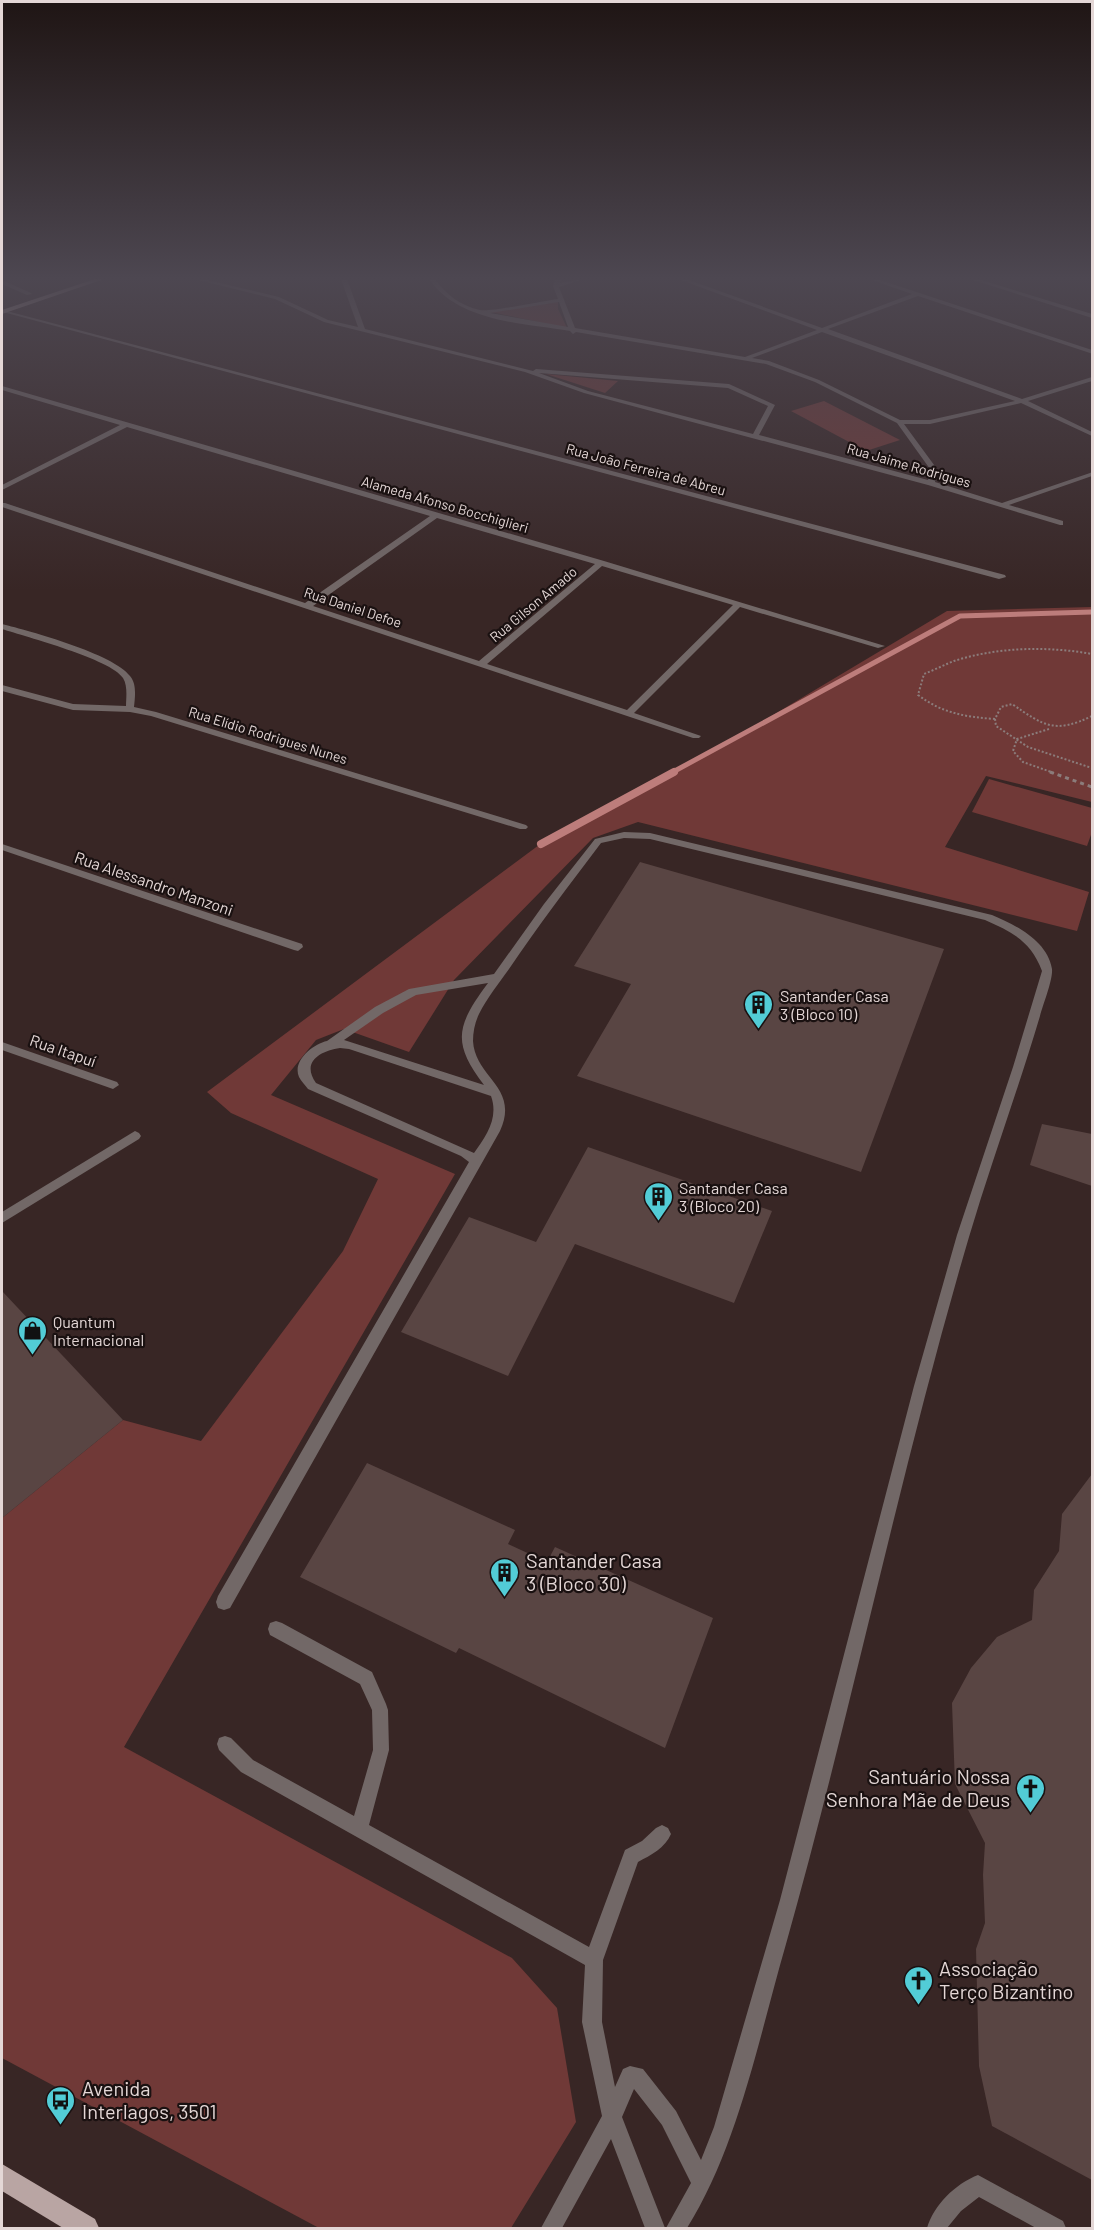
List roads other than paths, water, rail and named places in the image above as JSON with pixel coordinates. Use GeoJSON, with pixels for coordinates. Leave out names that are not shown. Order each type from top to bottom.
{"type":"FeatureCollection","features":[{"type":"Feature","properties":{"kind":"main road"},"geometry":{"type":"LineString","coordinates":[[2,2177],[86,2229]]}},
{"type":"Feature","properties":{"kind":"street","name":"Rua João Ferreira de Abreu"},"geometry":{"type":"LineString","coordinates":[[271,383],[1002,577]]}},
{"type":"Feature","properties":{"kind":"street","name":"Rua Jaime Rodrigues"},"geometry":{"type":"LineString","coordinates":[[563,383],[607,397],[931,483],[1060,523]]}},
{"type":"Feature","properties":{"kind":"street"},"geometry":{"type":"LineString","coordinates":[[690,383],[739,389],[772,405],[755,436]]}},
{"type":"Feature","properties":{"kind":"street"},"geometry":{"type":"LineString","coordinates":[[819,383],[899,422],[930,422],[1022,401],[1079,383]]}},
{"type":"Feature","properties":{"kind":"street"},"geometry":{"type":"LineString","coordinates":[[972,383],[1022,401],[1092,434]]}},
{"type":"Feature","properties":{"kind":"street","name":"Alameda Afonso Bocchiglieri"},"geometry":{"type":"LineString","coordinates":[[2,388],[881,646]]}},
{"type":"Feature","properties":{"kind":"street"},"geometry":{"type":"LineString","coordinates":[[607,397],[614,391]]}},
{"type":"Feature","properties":{"kind":"street"},"geometry":{"type":"LineString","coordinates":[[899,422],[934,469],[931,483]]}},
{"type":"Feature","properties":{"kind":"street"},"geometry":{"type":"LineString","coordinates":[[2,488],[125,424]]}},
{"type":"Feature","properties":{"kind":"street"},"geometry":{"type":"LineString","coordinates":[[1002,505],[1092,474]]}},
{"type":"Feature","properties":{"kind":"street","name":"Rua Daniel Defoe"},"geometry":{"type":"LineString","coordinates":[[2,505],[696,736]]}},
{"type":"Feature","properties":{"kind":"street"},"geometry":{"type":"LineString","coordinates":[[308,606],[436,516]]}},
{"type":"Feature","properties":{"kind":"street","name":"Rua Gilson Amado"},"geometry":{"type":"LineString","coordinates":[[481,664],[601,563]]}},
{"type":"Feature","properties":{"kind":"street"},"geometry":{"type":"LineString","coordinates":[[628,714],[738,604]]}},
{"type":"Feature","properties":{"kind":"street"},"geometry":{"type":"LineString","coordinates":[[2,626],[101,660],[120,670],[129,684],[130,710]]}},
{"type":"Feature","properties":{"kind":"street","name":"Rua Elídio Rodrigues Nunes"},"geometry":{"type":"LineString","coordinates":[[2,688],[72,707],[130,710],[327,766],[523,827]]}},
{"type":"Feature","properties":{"kind":"street"},"geometry":{"type":"LineString","coordinates":[[224,1602],[491,1136],[500,1112],[495,1093],[471,1061],[467,1040],[471,1018],[541,914],[598,841],[618,835],[633,834],[987,917],[1028,938],[1041,954],[1047,971],[1019,1067],[963,1235],[921,1386],[789,1900],[724,2127],[702,2182],[676,2229]]}},
{"type":"Feature","properties":{"kind":"street","name":"Rua Alessandro Manzoni"},"geometry":{"type":"LineString","coordinates":[[2,847],[298,947]]}},
{"type":"Feature","properties":{"kind":"street"},"geometry":{"type":"LineString","coordinates":[[476,1161],[465,1153],[312,1086],[304,1075],[304,1066],[316,1050],[331,1044],[379,1010],[413,992],[498,977]]}},
{"type":"Feature","properties":{"kind":"street"},"geometry":{"type":"LineString","coordinates":[[331,1044],[350,1045],[495,1093]]}},
{"type":"Feature","properties":{"kind":"street","name":"Rua Itapuí"},"geometry":{"type":"LineString","coordinates":[[2,1046],[113,1085]]}},
{"type":"Feature","properties":{"kind":"street"},"geometry":{"type":"LineString","coordinates":[[2,1218],[135,1136]]}},
{"type":"Feature","properties":{"kind":"street"},"geometry":{"type":"LineString","coordinates":[[276,1629],[366,1678],[380,1710],[381,1750],[359,1829]]}},
{"type":"Feature","properties":{"kind":"street"},"geometry":{"type":"LineString","coordinates":[[225,1744],[247,1766],[594,1960]]}},
{"type":"Feature","properties":{"kind":"street"},"geometry":{"type":"LineString","coordinates":[[655,2229],[612,2117],[592,2022],[594,1960],[631,1856],[648,1847],[662,1834]]}},
{"type":"Feature","properties":{"kind":"street"},"geometry":{"type":"LineString","coordinates":[[550,2229],[612,2117],[630,2076],[636,2076],[669,2118],[702,2182]]}},
{"type":"Feature","properties":{"kind":"street"},"geometry":{"type":"LineString","coordinates":[[937,2229],[940,2220],[965,2194],[978,2185],[1056,2229]]}},
{"type":"Feature","properties":{"kind":"waterway"},"geometry":{"type":"LineString","coordinates":[[671,773],[960,616],[1092,612]]}},
{"type":"Feature","properties":{"kind":"waterway"},"geometry":{"type":"LineString","coordinates":[[541,844],[674,772]]}},
{"type":"Feature","properties":{"kind":"place","name":"Santander Casa 3 (Bloco 10)"},"geometry":{"type":"Point","coordinates":[759,1030]}},
{"type":"Feature","properties":{"kind":"place","name":"Santander Casa 3 (Bloco 20)"},"geometry":{"type":"Point","coordinates":[658,1222]}},
{"type":"Feature","properties":{"kind":"place","name":"Quantum Internacional"},"geometry":{"type":"Point","coordinates":[32,1356]}},
{"type":"Feature","properties":{"kind":"place","name":"Santander Casa 3 (Bloco 30)"},"geometry":{"type":"Point","coordinates":[505,1598]}},
{"type":"Feature","properties":{"kind":"place","name":"Santuário Nossa Senhora Mãe de Deus"},"geometry":{"type":"Point","coordinates":[1031,1814]}},
{"type":"Feature","properties":{"kind":"place","name":"Associação Terço Bizantino"},"geometry":{"type":"Point","coordinates":[918,2006]}},
{"type":"Feature","properties":{"kind":"place","name":"Avenida Interlagos, 3501"},"geometry":{"type":"Point","coordinates":[61,2126]}}]}
